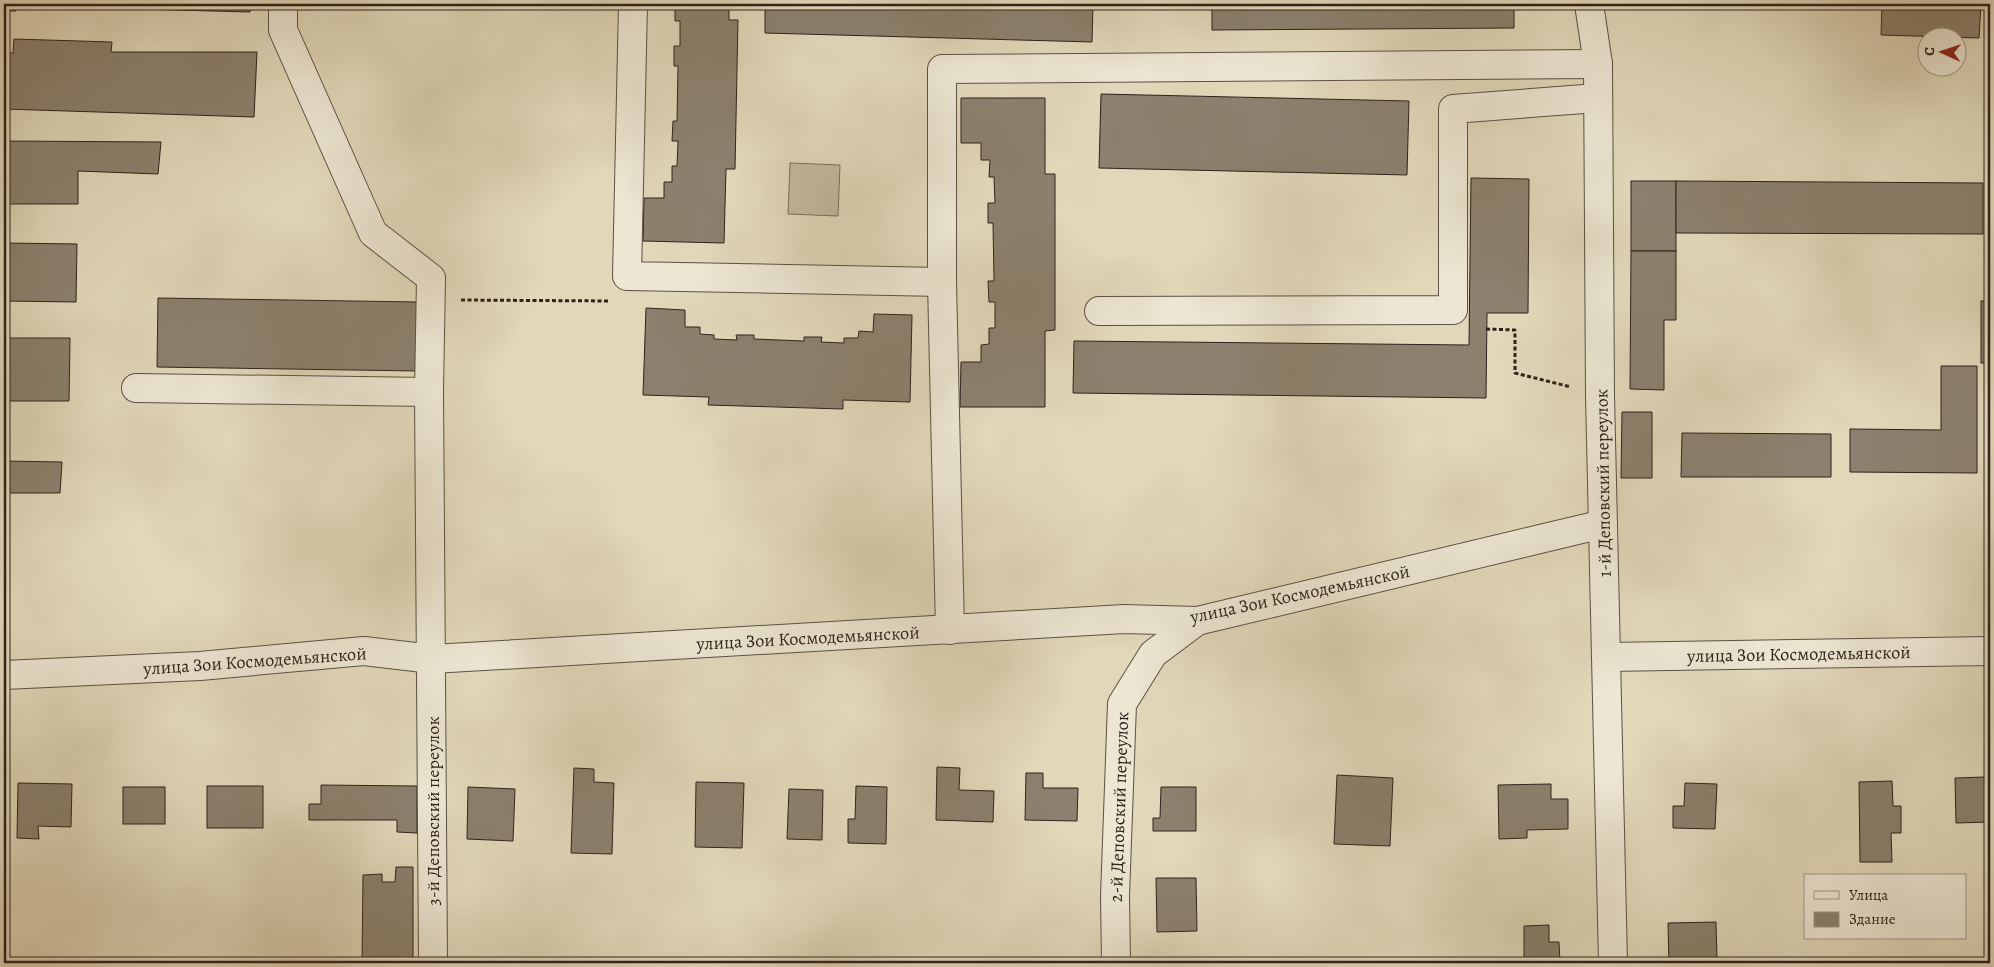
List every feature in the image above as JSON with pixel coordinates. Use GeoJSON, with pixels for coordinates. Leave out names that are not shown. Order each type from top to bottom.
{"type":"FeatureCollection","features":[{"type":"Feature","properties":{"kind":"street","name":"3-й Деповский переулок"},"geometry":{"type":"LineString","coordinates":[[284,4],[283,30],[372,233],[431,278],[429,392],[433,963]]}},
{"type":"Feature","properties":{"kind":"street"},"geometry":{"type":"LineString","coordinates":[[633,4],[627,276],[942,282]]}},
{"type":"Feature","properties":{"kind":"street","name":"1-й Деповский переулок"},"geometry":{"type":"LineString","coordinates":[[1589,4],[1598,64],[1600,394],[1613,963]]}},
{"type":"Feature","properties":{"kind":"street"},"geometry":{"type":"LineString","coordinates":[[950,630],[942,282],[942,69],[1598,64]]}},
{"type":"Feature","properties":{"kind":"street"},"geometry":{"type":"LineString","coordinates":[[1099,311],[1453,310],[1453,109],[1597,98]]}},
{"type":"Feature","properties":{"kind":"street"},"geometry":{"type":"LineString","coordinates":[[136,388],[429,392]]}},
{"type":"Feature","properties":{"kind":"street","name":"улица Зои Космодемьянской"},"geometry":{"type":"LineString","coordinates":[[4,675],[200,666],[364,652],[432,659],[1124,619],[1197,621],[1603,524]]}},
{"type":"Feature","properties":{"kind":"street","name":"2-й Деповский переулок"},"geometry":{"type":"LineString","coordinates":[[1116,963],[1115,896],[1122,704],[1154,654],[1197,621]]}},
{"type":"Feature","properties":{"kind":"street","name":"улица Зои Космодемьянской"},"geometry":{"type":"LineString","coordinates":[[1607,657],[1990,651]]}},
{"type":"Feature","properties":{"kind":"path"},"geometry":{"type":"LineString","coordinates":[[430,299],[609,301],[627,276]]}},
{"type":"Feature","properties":{"kind":"path"},"geometry":{"type":"LineString","coordinates":[[1486,330],[1515,330],[1515,373],[1600,394]]}},
{"type":"Feature","properties":{"kind":"shaded area"},"geometry":{"type":"Polygon","coordinates":[[[790,163],[840,165],[838,216],[788,214],[790,163]]]}},
{"type":"Feature","properties":{"kind":"building"},"geometry":{"type":"Polygon","coordinates":[[[4,4],[17,4],[16,11],[4,11],[4,4]]]}},
{"type":"Feature","properties":{"kind":"building"},"geometry":{"type":"Polygon","coordinates":[[[64,4],[251,4],[250,12],[64,7],[64,4]]]}},
{"type":"Feature","properties":{"kind":"building"},"geometry":{"type":"Polygon","coordinates":[[[667,4],[729,4],[729,20],[738,20],[735,169],[726,169],[724,243],[643,241],[644,198],[664,198],[664,182],[672,182],[672,166],[677,166],[678,141],[672,141],[673,121],[677,121],[678,66],[674,66],[674,46],[680,46],[680,21],[675,21],[675,5],[667,4]]]}},
{"type":"Feature","properties":{"kind":"building"},"geometry":{"type":"Polygon","coordinates":[[[765,4],[1093,4],[1092,42],[765,33],[765,4]]]}},
{"type":"Feature","properties":{"kind":"building"},"geometry":{"type":"Polygon","coordinates":[[[1212,4],[1514,4],[1514,28],[1212,30],[1212,4]]]}},
{"type":"Feature","properties":{"kind":"building"},"geometry":{"type":"Polygon","coordinates":[[[1882,4],[1981,4],[1979,38],[1966,38],[1966,28],[1916,28],[1916,36],[1881,35],[1882,4]]]}},
{"type":"Feature","properties":{"kind":"building"},"geometry":{"type":"Polygon","coordinates":[[[14,39],[112,42],[111,52],[257,52],[254,117],[4,109],[4,52],[13,53],[14,39]]]}},
{"type":"Feature","properties":{"kind":"building"},"geometry":{"type":"Polygon","coordinates":[[[1101,94],[1409,101],[1407,175],[1099,168],[1101,94]]]}},
{"type":"Feature","properties":{"kind":"building"},"geometry":{"type":"Polygon","coordinates":[[[961,98],[1045,98],[1045,174],[1055,174],[1055,330],[1045,331],[1045,407],[960,407],[961,362],[981,362],[981,345],[989,344],[989,328],[995,328],[995,302],[989,302],[988,281],[994,281],[993,223],[988,223],[988,203],[995,203],[994,177],[989,177],[990,160],[981,160],[981,143],[961,143],[961,98]]]}},
{"type":"Feature","properties":{"kind":"building"},"geometry":{"type":"Polygon","coordinates":[[[4,141],[161,142],[158,174],[78,171],[78,204],[4,204],[4,141]]]}},
{"type":"Feature","properties":{"kind":"building"},"geometry":{"type":"Polygon","coordinates":[[[1471,178],[1529,179],[1528,313],[1487,313],[1486,398],[1073,393],[1074,341],[1469,345],[1471,178]]]}},
{"type":"Feature","properties":{"kind":"building"},"geometry":{"type":"Polygon","coordinates":[[[1631,181],[1676,181],[1676,251],[1631,251],[1631,181]]]}},
{"type":"Feature","properties":{"kind":"building"},"geometry":{"type":"Polygon","coordinates":[[[1676,181],[1983,183],[1983,234],[1676,233],[1676,181]]]}},
{"type":"Feature","properties":{"kind":"building"},"geometry":{"type":"Polygon","coordinates":[[[4,243],[77,244],[76,302],[4,301],[4,243]]]}},
{"type":"Feature","properties":{"kind":"building"},"geometry":{"type":"Polygon","coordinates":[[[1631,251],[1676,251],[1676,320],[1664,320],[1664,390],[1630,389],[1631,251]]]}},
{"type":"Feature","properties":{"kind":"building"},"geometry":{"type":"Polygon","coordinates":[[[158,298],[418,302],[417,371],[157,367],[158,298]]]}},
{"type":"Feature","properties":{"kind":"building"},"geometry":{"type":"Polygon","coordinates":[[[1981,301],[1990,301],[1990,363],[1981,363],[1981,301]]]}},
{"type":"Feature","properties":{"kind":"building"},"geometry":{"type":"Polygon","coordinates":[[[646,308],[685,310],[685,327],[700,327],[700,334],[714,335],[714,339],[737,340],[736,335],[754,335],[754,339],[804,341],[804,337],[822,337],[821,342],[844,343],[844,338],[858,338],[859,331],[873,332],[874,314],[912,315],[910,402],[843,400],[843,409],[708,405],[709,397],[643,395],[646,308]]]}},
{"type":"Feature","properties":{"kind":"building"},"geometry":{"type":"Polygon","coordinates":[[[4,338],[70,338],[69,401],[4,401],[4,338]]]}},
{"type":"Feature","properties":{"kind":"building"},"geometry":{"type":"Polygon","coordinates":[[[1941,366],[1977,366],[1977,473],[1850,472],[1850,429],[1941,430],[1941,366]]]}},
{"type":"Feature","properties":{"kind":"building"},"geometry":{"type":"Polygon","coordinates":[[[1622,412],[1652,412],[1652,478],[1621,478],[1622,412]]]}},
{"type":"Feature","properties":{"kind":"building"},"geometry":{"type":"Polygon","coordinates":[[[1682,433],[1831,434],[1831,477],[1681,477],[1682,433]]]}},
{"type":"Feature","properties":{"kind":"building"},"geometry":{"type":"Polygon","coordinates":[[[4,461],[62,462],[60,493],[4,493],[4,461]]]}},
{"type":"Feature","properties":{"kind":"building"},"geometry":{"type":"Polygon","coordinates":[[[937,767],[960,768],[959,790],[994,791],[993,822],[936,820],[937,767]]]}},
{"type":"Feature","properties":{"kind":"building"},"geometry":{"type":"Polygon","coordinates":[[[574,768],[594,769],[594,782],[614,783],[612,854],[571,853],[574,768]]]}},
{"type":"Feature","properties":{"kind":"building"},"geometry":{"type":"Polygon","coordinates":[[[1026,773],[1043,773],[1043,788],[1078,788],[1077,821],[1025,820],[1026,773]]]}},
{"type":"Feature","properties":{"kind":"building"},"geometry":{"type":"Polygon","coordinates":[[[1337,775],[1393,778],[1390,846],[1334,844],[1337,775]]]}},
{"type":"Feature","properties":{"kind":"building"},"geometry":{"type":"Polygon","coordinates":[[[1985,777],[1986,804],[1990,804],[1990,822],[1956,823],[1955,778],[1985,777]]]}},
{"type":"Feature","properties":{"kind":"building"},"geometry":{"type":"Polygon","coordinates":[[[1892,781],[1893,806],[1901,806],[1901,833],[1891,833],[1892,862],[1860,862],[1859,782],[1892,781]]]}},
{"type":"Feature","properties":{"kind":"building"},"geometry":{"type":"Polygon","coordinates":[[[696,782],[744,783],[742,848],[695,847],[696,782]]]}},
{"type":"Feature","properties":{"kind":"building"},"geometry":{"type":"Polygon","coordinates":[[[18,783],[72,784],[71,827],[38,826],[39,839],[17,838],[18,783]]]}},
{"type":"Feature","properties":{"kind":"building"},"geometry":{"type":"Polygon","coordinates":[[[1685,783],[1717,784],[1715,829],[1673,828],[1673,806],[1684,806],[1685,783]]]}},
{"type":"Feature","properties":{"kind":"building"},"geometry":{"type":"Polygon","coordinates":[[[1551,784],[1551,799],[1568,799],[1568,829],[1527,830],[1527,838],[1499,839],[1498,785],[1551,784]]]}},
{"type":"Feature","properties":{"kind":"building"},"geometry":{"type":"Polygon","coordinates":[[[321,785],[417,786],[417,833],[397,832],[397,820],[309,820],[309,804],[321,804],[321,785]]]}},
{"type":"Feature","properties":{"kind":"building"},"geometry":{"type":"Polygon","coordinates":[[[207,786],[263,786],[263,828],[207,828],[207,786]]]}},
{"type":"Feature","properties":{"kind":"building"},"geometry":{"type":"Polygon","coordinates":[[[856,786],[887,787],[886,844],[848,843],[848,819],[855,819],[856,786]]]}},
{"type":"Feature","properties":{"kind":"building"},"geometry":{"type":"Polygon","coordinates":[[[123,787],[165,787],[165,824],[123,824],[123,787]]]}},
{"type":"Feature","properties":{"kind":"building"},"geometry":{"type":"Polygon","coordinates":[[[468,787],[515,789],[513,841],[467,839],[468,787]]]}},
{"type":"Feature","properties":{"kind":"building"},"geometry":{"type":"Polygon","coordinates":[[[1161,787],[1196,787],[1196,831],[1153,831],[1153,818],[1160,818],[1161,787]]]}},
{"type":"Feature","properties":{"kind":"building"},"geometry":{"type":"Polygon","coordinates":[[[789,789],[823,790],[822,840],[787,839],[789,789]]]}},
{"type":"Feature","properties":{"kind":"building"},"geometry":{"type":"Polygon","coordinates":[[[396,867],[413,867],[413,963],[362,963],[363,875],[382,874],[382,882],[395,882],[396,867]]]}},
{"type":"Feature","properties":{"kind":"building"},"geometry":{"type":"Polygon","coordinates":[[[1156,878],[1196,878],[1197,931],[1157,932],[1156,878]]]}},
{"type":"Feature","properties":{"kind":"building"},"geometry":{"type":"Polygon","coordinates":[[[1716,922],[1717,959],[1731,959],[1731,963],[1669,963],[1668,923],[1716,922]]]}},
{"type":"Feature","properties":{"kind":"building"},"geometry":{"type":"Polygon","coordinates":[[[1549,925],[1549,942],[1559,942],[1560,963],[1524,963],[1524,926],[1549,925]]]}}]}
